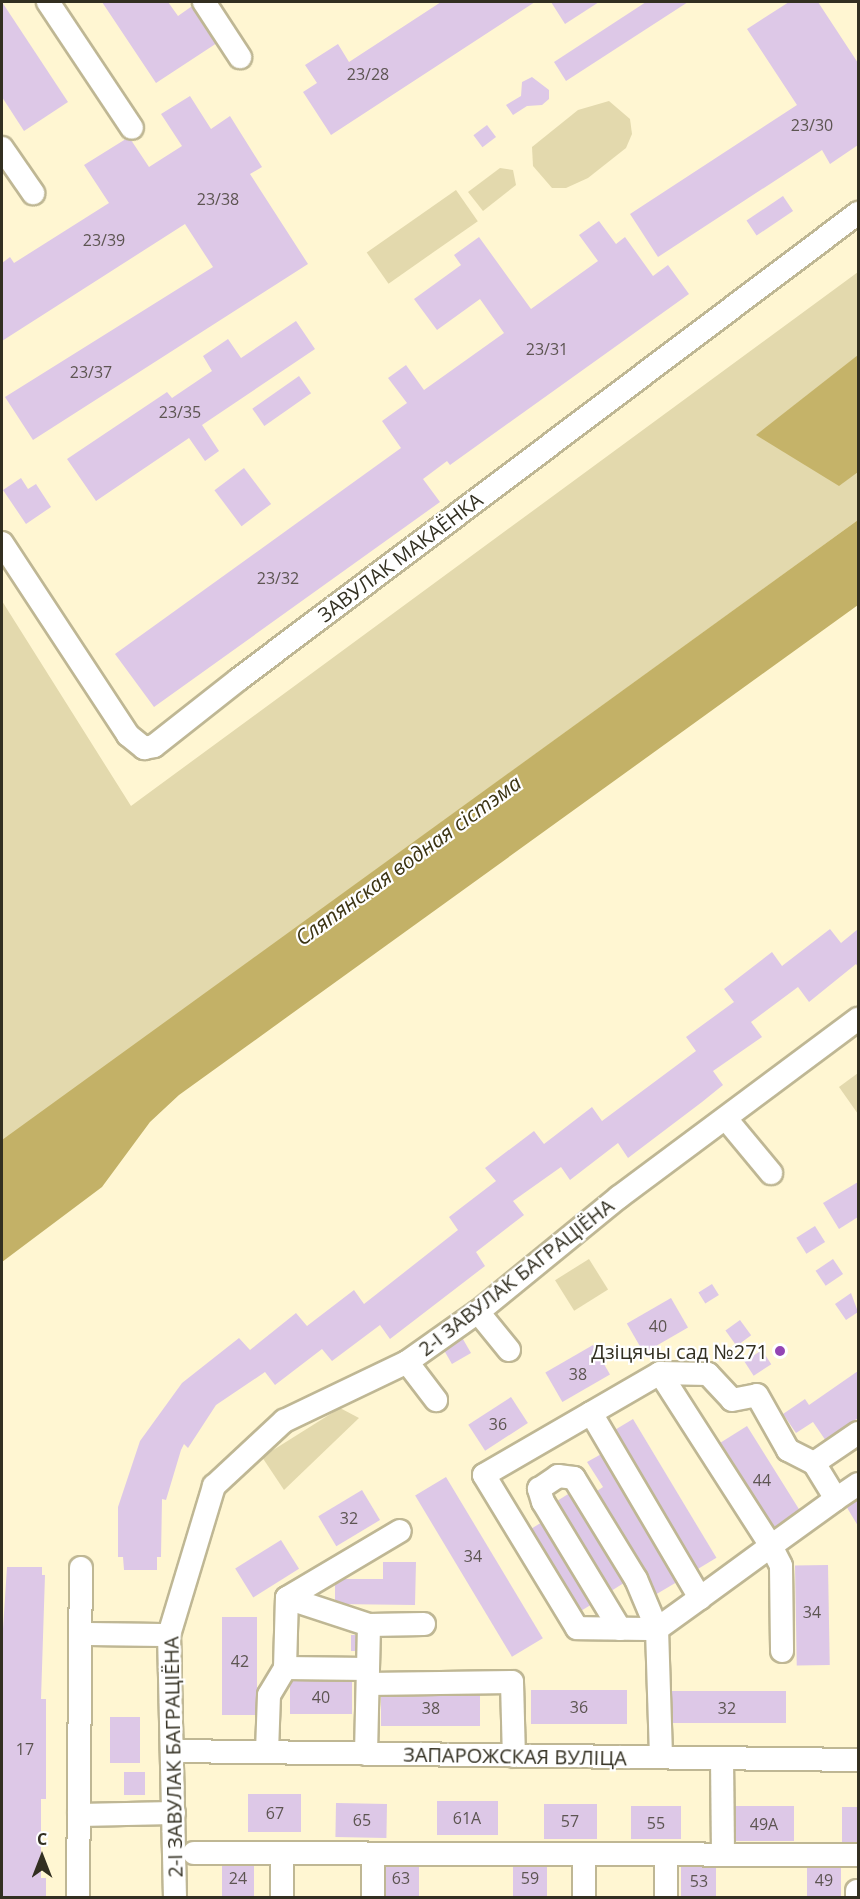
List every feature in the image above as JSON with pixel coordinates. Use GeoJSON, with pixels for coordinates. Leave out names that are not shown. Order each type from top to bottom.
{"type":"FeatureCollection","features":[{"type":"Feature","properties":{"kind":"street"},"geometry":{"type":"LineString","coordinates":[[48,2],[132,128]]}},
{"type":"Feature","properties":{"kind":"street"},"geometry":{"type":"LineString","coordinates":[[204,2],[240,57]]}},
{"type":"Feature","properties":{"kind":"street"},"geometry":{"type":"LineString","coordinates":[[2,148],[33,193]]}},
{"type":"Feature","properties":{"kind":"street","name":"ЗАВУЛАК МАКАЁНКА"},"geometry":{"type":"LineString","coordinates":[[2,543],[128,735],[144,748],[154,746],[239,678],[858,213]]}},
{"type":"Feature","properties":{"kind":"street","name":"2-І ЗАВУЛАК БАГРАЦІЁНА"},"geometry":{"type":"LineString","coordinates":[[175,1898],[169,1635],[214,1486],[284,1421],[407,1362],[478,1312],[619,1197],[726,1120],[858,1019]]}},
{"type":"Feature","properties":{"kind":"street"},"geometry":{"type":"LineString","coordinates":[[726,1120],[771,1173]]}},
{"type":"Feature","properties":{"kind":"street"},"geometry":{"type":"LineString","coordinates":[[478,1312],[509,1350]]}},
{"type":"Feature","properties":{"kind":"street"},"geometry":{"type":"LineString","coordinates":[[407,1362],[436,1400]]}},
{"type":"Feature","properties":{"kind":"street"},"geometry":{"type":"LineString","coordinates":[[660,1373],[771,1546],[781,1566],[782,1651]]}},
{"type":"Feature","properties":{"kind":"street"},"geometry":{"type":"LineString","coordinates":[[836,1498],[814,1463],[788,1450],[757,1395],[732,1400],[708,1374],[660,1373],[484,1475],[577,1628],[657,1629],[858,1484]]}},
{"type":"Feature","properties":{"kind":"street"},"geometry":{"type":"LineString","coordinates":[[591,1413],[700,1598]]}},
{"type":"Feature","properties":{"kind":"street"},"geometry":{"type":"LineString","coordinates":[[814,1463],[858,1433]]}},
{"type":"Feature","properties":{"kind":"street"},"geometry":{"type":"LineString","coordinates":[[620,1629],[543,1502],[539,1489],[558,1476],[574,1478],[636,1579],[657,1629],[661,1757]]}},
{"type":"Feature","properties":{"kind":"street"},"geometry":{"type":"LineString","coordinates":[[287,1598],[400,1531]]}},
{"type":"Feature","properties":{"kind":"street"},"geometry":{"type":"LineString","coordinates":[[78,1898],[81,1568]]}},
{"type":"Feature","properties":{"kind":"street"},"geometry":{"type":"LineString","coordinates":[[287,1598],[369,1625],[424,1624]]}},
{"type":"Feature","properties":{"kind":"street"},"geometry":{"type":"LineString","coordinates":[[267,1752],[269,1695],[285,1668],[287,1598]]}},
{"type":"Feature","properties":{"kind":"street"},"geometry":{"type":"LineString","coordinates":[[366,1754],[369,1625]]}},
{"type":"Feature","properties":{"kind":"street"},"geometry":{"type":"LineString","coordinates":[[82,1634],[169,1635]]}},
{"type":"Feature","properties":{"kind":"street"},"geometry":{"type":"LineString","coordinates":[[285,1668],[368,1676],[512,1682],[514,1756]]}},
{"type":"Feature","properties":{"kind":"street","name":"ЗАПАРОЖСКАЯ ВУЛІЦА"},"geometry":{"type":"LineString","coordinates":[[172,1751],[858,1761]]}},
{"type":"Feature","properties":{"kind":"street"},"geometry":{"type":"LineString","coordinates":[[722,1758],[723,1854]]}},
{"type":"Feature","properties":{"kind":"street"},"geometry":{"type":"LineString","coordinates":[[79,1815],[174,1813]]}},
{"type":"Feature","properties":{"kind":"street"},"geometry":{"type":"LineString","coordinates":[[194,1853],[858,1855]]}},
{"type":"Feature","properties":{"kind":"street"},"geometry":{"type":"LineString","coordinates":[[282,1854],[282,1898]]}},
{"type":"Feature","properties":{"kind":"street"},"geometry":{"type":"LineString","coordinates":[[373,1854],[373,1898]]}},
{"type":"Feature","properties":{"kind":"street"},"geometry":{"type":"LineString","coordinates":[[584,1854],[584,1898]]}},
{"type":"Feature","properties":{"kind":"street"},"geometry":{"type":"LineString","coordinates":[[666,1854],[666,1898]]}},
{"type":"Feature","properties":{"kind":"shaded area"},"geometry":{"type":"Polygon","coordinates":[[[609,101],[630,119],[632,134],[626,148],[588,178],[566,188],[552,188],[533,166],[532,147],[578,110],[609,101]]]}},
{"type":"Feature","properties":{"kind":"shaded area"},"geometry":{"type":"Polygon","coordinates":[[[500,168],[513,170],[516,185],[483,211],[468,192],[500,168]]]}},
{"type":"Feature","properties":{"kind":"shaded area"},"geometry":{"type":"Polygon","coordinates":[[[456,190],[478,221],[389,284],[367,253],[456,190]]]}},
{"type":"Feature","properties":{"kind":"shaded area"},"geometry":{"type":"Polygon","coordinates":[[[858,272],[858,520],[2,1141],[2,601],[131,806],[858,272]]]}},
{"type":"Feature","properties":{"kind":"shaded area"},"geometry":{"type":"Polygon","coordinates":[[[858,355],[858,472],[839,486],[756,435],[858,355]]]}},
{"type":"Feature","properties":{"kind":"shaded area"},"geometry":{"type":"Polygon","coordinates":[[[858,1073],[858,1114],[839,1087],[858,1073]]]}},
{"type":"Feature","properties":{"kind":"shaded area"},"geometry":{"type":"Polygon","coordinates":[[[589,1259],[608,1290],[574,1311],[555,1280],[589,1259]]]}},
{"type":"Feature","properties":{"kind":"shaded area"},"geometry":{"type":"Polygon","coordinates":[[[340,1408],[359,1418],[284,1490],[262,1457],[340,1408]]]}},
{"type":"Feature","properties":{"kind":"water","name":"Сляпянская водная сістэма"},"geometry":{"type":"Polygon","coordinates":[[[858,520],[858,605],[179,1095],[150,1122],[102,1187],[2,1262],[2,1140],[858,520]]]}},
{"type":"Feature","properties":{"kind":"building"},"geometry":{"type":"Polygon","coordinates":[[[2,2],[68,102],[24,131],[2,97],[2,2]]]}},
{"type":"Feature","properties":{"kind":"building"},"geometry":{"type":"Polygon","coordinates":[[[102,2],[168,2],[178,16],[195,4],[220,41],[156,83],[102,2]]]}},
{"type":"Feature","properties":{"kind":"building"},"geometry":{"type":"Polygon","coordinates":[[[441,2],[535,2],[331,135],[303,92],[317,83],[305,65],[338,44],[349,62],[441,2]]]}},
{"type":"Feature","properties":{"kind":"building"},"geometry":{"type":"Polygon","coordinates":[[[551,2],[599,2],[565,24],[551,2]]]}},
{"type":"Feature","properties":{"kind":"building"},"geometry":{"type":"Polygon","coordinates":[[[646,2],[688,2],[566,81],[554,62],[646,2]]]}},
{"type":"Feature","properties":{"kind":"building"},"geometry":{"type":"Polygon","coordinates":[[[789,2],[818,2],[858,63],[858,145],[830,164],[822,150],[658,257],[630,214],[797,105],[747,29],[789,2]]]}},
{"type":"Feature","properties":{"kind":"building"},"geometry":{"type":"Polygon","coordinates":[[[532,77],[549,90],[549,99],[542,105],[527,106],[513,115],[506,105],[521,96],[522,82],[532,77]]]}},
{"type":"Feature","properties":{"kind":"building"},"geometry":{"type":"Polygon","coordinates":[[[190,96],[211,129],[230,116],[262,167],[250,174],[308,264],[33,440],[5,397],[213,267],[185,224],[2,341],[2,263],[10,257],[14,263],[109,203],[84,165],[129,137],[149,167],[182,146],[161,114],[190,96]]]}},
{"type":"Feature","properties":{"kind":"building"},"geometry":{"type":"Polygon","coordinates":[[[487,125],[496,137],[482,147],[473,135],[487,125]]]}},
{"type":"Feature","properties":{"kind":"building"},"geometry":{"type":"Polygon","coordinates":[[[783,196],[793,211],[757,236],[747,221],[783,196]]]}},
{"type":"Feature","properties":{"kind":"building"},"geometry":{"type":"Polygon","coordinates":[[[599,221],[616,244],[625,237],[653,276],[668,265],[689,294],[450,465],[447,461],[423,479],[440,502],[154,707],[115,654],[401,448],[382,421],[407,403],[388,378],[406,365],[424,390],[504,333],[480,299],[437,330],[414,299],[461,265],[454,255],[479,237],[531,309],[598,261],[579,235],[599,221]]]}},
{"type":"Feature","properties":{"kind":"building"},"geometry":{"type":"Polygon","coordinates":[[[296,321],[315,349],[202,425],[219,451],[205,461],[189,438],[96,501],[67,459],[167,392],[172,398],[212,371],[203,356],[228,339],[241,358],[296,321]]]}},
{"type":"Feature","properties":{"kind":"building"},"geometry":{"type":"Polygon","coordinates":[[[299,376],[311,393],[264,426],[252,409],[299,376]]]}},
{"type":"Feature","properties":{"kind":"building"},"geometry":{"type":"Polygon","coordinates":[[[244,468],[271,504],[242,526],[214,490],[244,468]]]}},
{"type":"Feature","properties":{"kind":"building"},"geometry":{"type":"Polygon","coordinates":[[[21,478],[28,489],[36,484],[51,507],[26,524],[3,490],[21,478]]]}},
{"type":"Feature","properties":{"kind":"building"},"geometry":{"type":"Polygon","coordinates":[[[830,929],[841,943],[858,929],[858,967],[856,964],[809,1002],[798,987],[751,1022],[762,1037],[713,1071],[723,1085],[702,1102],[628,1158],[618,1143],[570,1180],[561,1167],[513,1201],[524,1215],[476,1252],[485,1266],[390,1339],[380,1325],[332,1361],[322,1349],[275,1385],[265,1372],[216,1405],[188,1448],[184,1444],[166,1500],[162,1499],[161,1557],[157,1557],[157,1570],[124,1570],[123,1557],[118,1557],[118,1507],[140,1441],[182,1383],[239,1338],[250,1350],[296,1313],[307,1326],[354,1290],[364,1304],[458,1230],[449,1217],[496,1181],[485,1168],[534,1131],[544,1144],[592,1107],[602,1121],[696,1051],[686,1037],[734,1002],[724,989],[772,952],[782,966],[830,929]]]}},
{"type":"Feature","properties":{"kind":"building"},"geometry":{"type":"Polygon","coordinates":[[[858,1182],[858,1217],[839,1229],[823,1203],[858,1182]]]}},
{"type":"Feature","properties":{"kind":"building"},"geometry":{"type":"Polygon","coordinates":[[[815,1226],[825,1242],[806,1254],[796,1238],[815,1226]]]}},
{"type":"Feature","properties":{"kind":"building"},"geometry":{"type":"Polygon","coordinates":[[[833,1259],[843,1274],[826,1286],[816,1271],[833,1259]]]}},
{"type":"Feature","properties":{"kind":"building"},"geometry":{"type":"Polygon","coordinates":[[[712,1284],[719,1295],[705,1304],[698,1292],[712,1284]]]}},
{"type":"Feature","properties":{"kind":"building"},"geometry":{"type":"Polygon","coordinates":[[[851,1293],[858,1312],[846,1320],[835,1304],[851,1293]]]}},
{"type":"Feature","properties":{"kind":"building"},"geometry":{"type":"Polygon","coordinates":[[[671,1298],[688,1327],[644,1353],[627,1324],[671,1298]]]}},
{"type":"Feature","properties":{"kind":"building"},"geometry":{"type":"Polygon","coordinates":[[[740,1320],[751,1335],[737,1346],[725,1331],[740,1320]]]}},
{"type":"Feature","properties":{"kind":"building"},"geometry":{"type":"Polygon","coordinates":[[[460,1334],[471,1353],[452,1364],[441,1345],[460,1334]]]}},
{"type":"Feature","properties":{"kind":"building"},"geometry":{"type":"Polygon","coordinates":[[[593,1345],[610,1374],[562,1402],[545,1372],[593,1345]]]}},
{"type":"Feature","properties":{"kind":"building"},"geometry":{"type":"Polygon","coordinates":[[[762,1350],[771,1364],[754,1376],[744,1361],[762,1350]]]}},
{"type":"Feature","properties":{"kind":"building"},"geometry":{"type":"Polygon","coordinates":[[[858,1371],[858,1418],[826,1441],[813,1422],[796,1433],[783,1414],[805,1399],[809,1405],[858,1371]]]}},
{"type":"Feature","properties":{"kind":"building"},"geometry":{"type":"Polygon","coordinates":[[[511,1397],[528,1423],[485,1451],[468,1425],[511,1397]]]}},
{"type":"Feature","properties":{"kind":"building"},"geometry":{"type":"Polygon","coordinates":[[[633,1419],[716,1558],[693,1572],[610,1433],[633,1419]]]}},
{"type":"Feature","properties":{"kind":"building"},"geometry":{"type":"Polygon","coordinates":[[[747,1426],[800,1511],[774,1527],[721,1442],[747,1426]]]}},
{"type":"Feature","properties":{"kind":"building"},"geometry":{"type":"Polygon","coordinates":[[[605,1452],[682,1579],[655,1595],[594,1493],[603,1487],[587,1462],[605,1452]]]}},
{"type":"Feature","properties":{"kind":"building"},"geometry":{"type":"Polygon","coordinates":[[[446,1477],[543,1638],[512,1657],[415,1496],[446,1477]]]}},
{"type":"Feature","properties":{"kind":"building"},"geometry":{"type":"Polygon","coordinates":[[[362,1490],[380,1520],[336,1546],[318,1516],[362,1490]]]}},
{"type":"Feature","properties":{"kind":"building"},"geometry":{"type":"Polygon","coordinates":[[[573,1491],[629,1580],[608,1593],[553,1504],[573,1491]]]}},
{"type":"Feature","properties":{"kind":"building"},"geometry":{"type":"Polygon","coordinates":[[[858,1497],[858,1526],[846,1506],[858,1497]]]}},
{"type":"Feature","properties":{"kind":"building"},"geometry":{"type":"Polygon","coordinates":[[[549,1518],[598,1600],[577,1613],[528,1531],[549,1518]]]}},
{"type":"Feature","properties":{"kind":"building"},"geometry":{"type":"Polygon","coordinates":[[[281,1540],[299,1569],[253,1597],[235,1569],[281,1540]]]}},
{"type":"Feature","properties":{"kind":"building"},"geometry":{"type":"Polygon","coordinates":[[[383,1562],[416,1562],[415,1605],[335,1604],[335,1579],[383,1579],[383,1562]]]}},
{"type":"Feature","properties":{"kind":"building"},"geometry":{"type":"Polygon","coordinates":[[[828,1565],[830,1665],[797,1666],[795,1566],[828,1565]]]}},
{"type":"Feature","properties":{"kind":"building"},"geometry":{"type":"Polygon","coordinates":[[[7,1567],[42,1567],[42,1575],[45,1575],[41,1699],[46,1699],[46,1799],[41,1799],[41,1878],[46,1878],[46,1898],[3,1898],[2,1644],[7,1567]]]}},
{"type":"Feature","properties":{"kind":"building"},"geometry":{"type":"Polygon","coordinates":[[[222,1617],[257,1617],[257,1715],[222,1715],[222,1617]]]}},
{"type":"Feature","properties":{"kind":"building"},"geometry":{"type":"Polygon","coordinates":[[[351,1635],[367,1635],[367,1651],[351,1651],[351,1635]]]}},
{"type":"Feature","properties":{"kind":"building"},"geometry":{"type":"Polygon","coordinates":[[[290,1680],[352,1680],[352,1714],[290,1714],[290,1680]]]}},
{"type":"Feature","properties":{"kind":"building"},"geometry":{"type":"Polygon","coordinates":[[[531,1690],[627,1690],[627,1724],[531,1724],[531,1690]]]}},
{"type":"Feature","properties":{"kind":"building"},"geometry":{"type":"Polygon","coordinates":[[[381,1691],[480,1691],[480,1726],[381,1726],[381,1691]]]}},
{"type":"Feature","properties":{"kind":"building"},"geometry":{"type":"Polygon","coordinates":[[[669,1691],[786,1691],[786,1723],[669,1723],[669,1691]]]}},
{"type":"Feature","properties":{"kind":"building"},"geometry":{"type":"Polygon","coordinates":[[[110,1717],[140,1717],[140,1763],[110,1763],[110,1717]]]}},
{"type":"Feature","properties":{"kind":"building"},"geometry":{"type":"Polygon","coordinates":[[[124,1772],[145,1772],[145,1795],[124,1795],[124,1772]]]}},
{"type":"Feature","properties":{"kind":"building"},"geometry":{"type":"Polygon","coordinates":[[[248,1794],[301,1794],[301,1832],[248,1832],[248,1794]]]}},
{"type":"Feature","properties":{"kind":"building"},"geometry":{"type":"Polygon","coordinates":[[[437,1801],[498,1801],[498,1835],[437,1835],[437,1801]]]}},
{"type":"Feature","properties":{"kind":"building"},"geometry":{"type":"Polygon","coordinates":[[[336,1803],[387,1804],[386,1838],[335,1837],[336,1803]]]}},
{"type":"Feature","properties":{"kind":"building"},"geometry":{"type":"Polygon","coordinates":[[[544,1804],[597,1804],[597,1839],[544,1839],[544,1804]]]}},
{"type":"Feature","properties":{"kind":"building"},"geometry":{"type":"Polygon","coordinates":[[[631,1806],[681,1806],[681,1839],[631,1839],[631,1806]]]}},
{"type":"Feature","properties":{"kind":"building"},"geometry":{"type":"Polygon","coordinates":[[[734,1806],[794,1806],[794,1841],[734,1841],[734,1806]]]}},
{"type":"Feature","properties":{"kind":"building"},"geometry":{"type":"Polygon","coordinates":[[[842,1807],[858,1807],[858,1843],[842,1843],[842,1807]]]}},
{"type":"Feature","properties":{"kind":"building"},"geometry":{"type":"Polygon","coordinates":[[[383,1858],[419,1858],[419,1898],[383,1898],[383,1858]]]}},
{"type":"Feature","properties":{"kind":"building"},"geometry":{"type":"Polygon","coordinates":[[[222,1859],[254,1859],[254,1898],[222,1898],[222,1859]]]}},
{"type":"Feature","properties":{"kind":"building"},"geometry":{"type":"Polygon","coordinates":[[[513,1859],[547,1859],[547,1898],[513,1898],[513,1859]]]}},
{"type":"Feature","properties":{"kind":"building"},"geometry":{"type":"Polygon","coordinates":[[[807,1863],[841,1863],[841,1898],[807,1898],[807,1863]]]}},
{"type":"Feature","properties":{"kind":"building"},"geometry":{"type":"Polygon","coordinates":[[[681,1864],[716,1864],[716,1898],[681,1898],[681,1864]]]}},
{"type":"Feature","properties":{"kind":"place","name":"Дзіцячы сад №271"},"geometry":{"type":"Point","coordinates":[780,1351]}}]}
